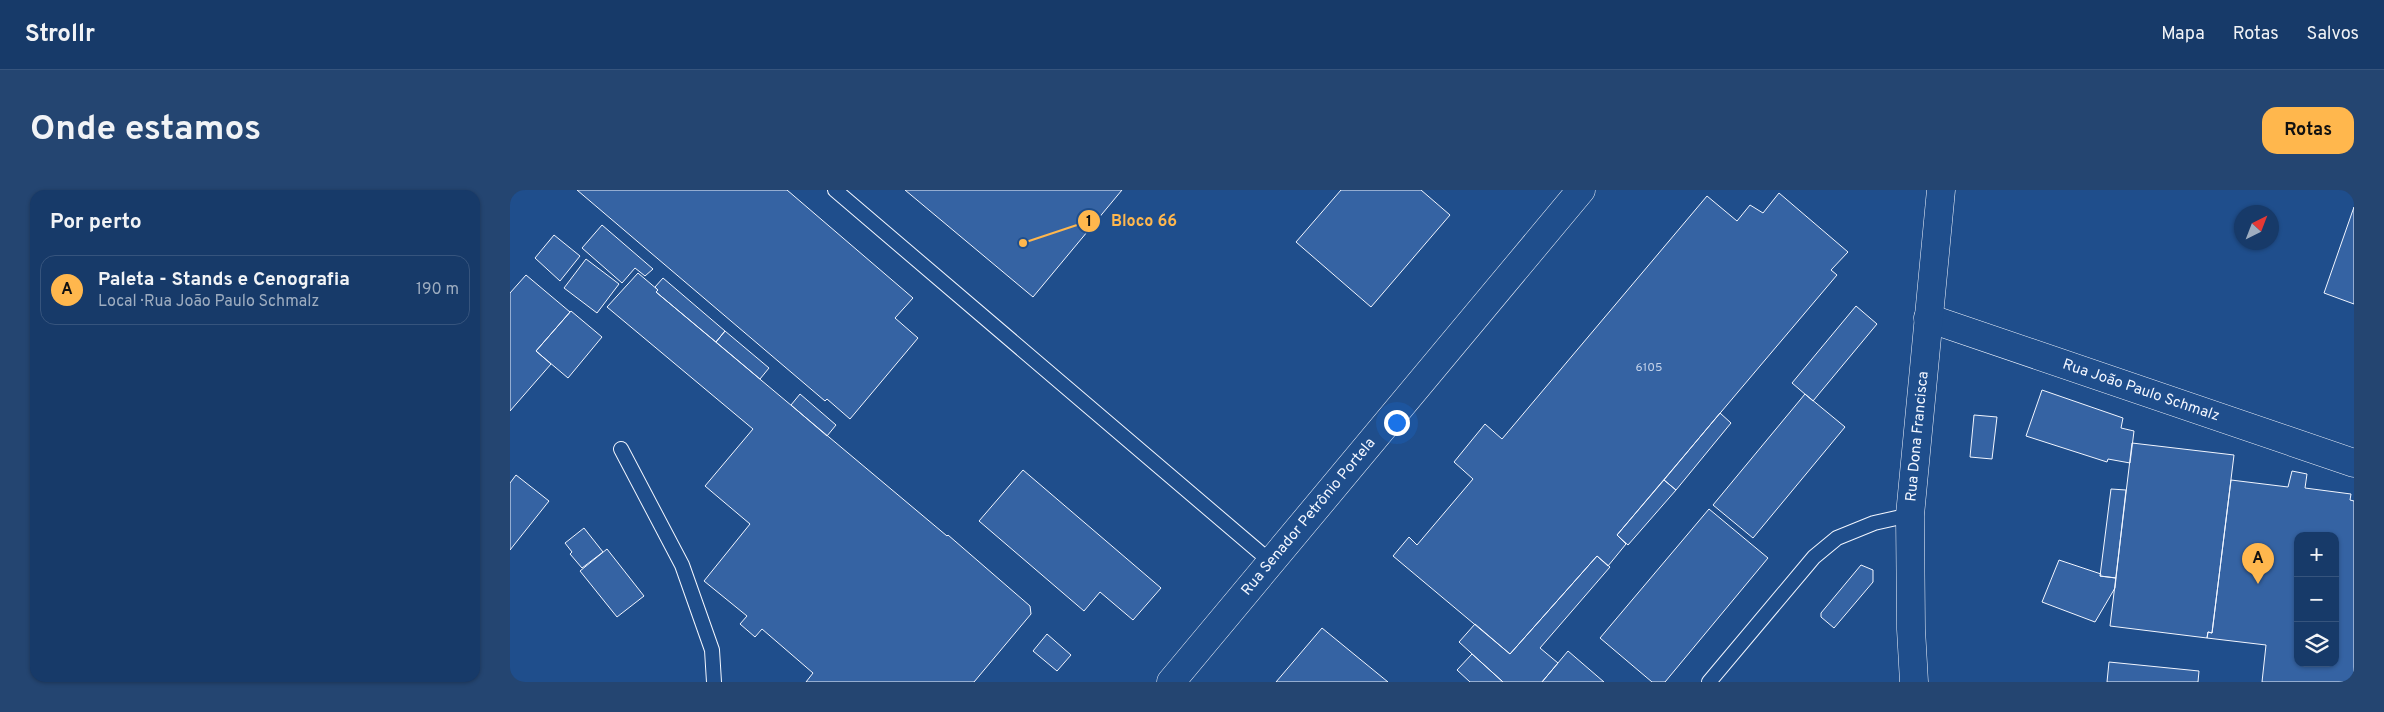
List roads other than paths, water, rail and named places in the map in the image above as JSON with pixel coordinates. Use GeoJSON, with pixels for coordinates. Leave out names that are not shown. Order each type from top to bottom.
{"type":"FeatureCollection","features":[{"type":"Feature","properties":{"kind":"street","name":"Rua Senador Petrônio Portela"},"geometry":{"type":"LineString","coordinates":[[1171,682],[1581,190]]}},
{"type":"Feature","properties":{"kind":"street","name":"Rua Dona Francisca"},"geometry":{"type":"LineString","coordinates":[[1914,682],[1910,515],[1942,190]]}},
{"type":"Feature","properties":{"kind":"street","name":"Rua João Paulo Schmalz"},"geometry":{"type":"LineString","coordinates":[[1928,318],[2354,463]]}},
{"type":"Feature","properties":{"kind":"lane"},"geometry":{"type":"LineString","coordinates":[[835,190],[1271,562]]}},
{"type":"Feature","properties":{"kind":"lane"},"geometry":{"type":"LineString","coordinates":[[621,449],[682,565],[712,650],[714,682]]}},
{"type":"Feature","properties":{"kind":"lane"},"geometry":{"type":"LineString","coordinates":[[1709,682],[1814,557],[1837,538],[1874,523],[1910,515]]}},
{"type":"Feature","properties":{"kind":"place","name":"Bloco 66"},"geometry":{"type":"Point","coordinates":[1023,243]}},
{"type":"Feature","properties":{"kind":"place","name":"Paleta - Stands e Cenografia"},"geometry":{"type":"Point","coordinates":[2258,584]}}]}
